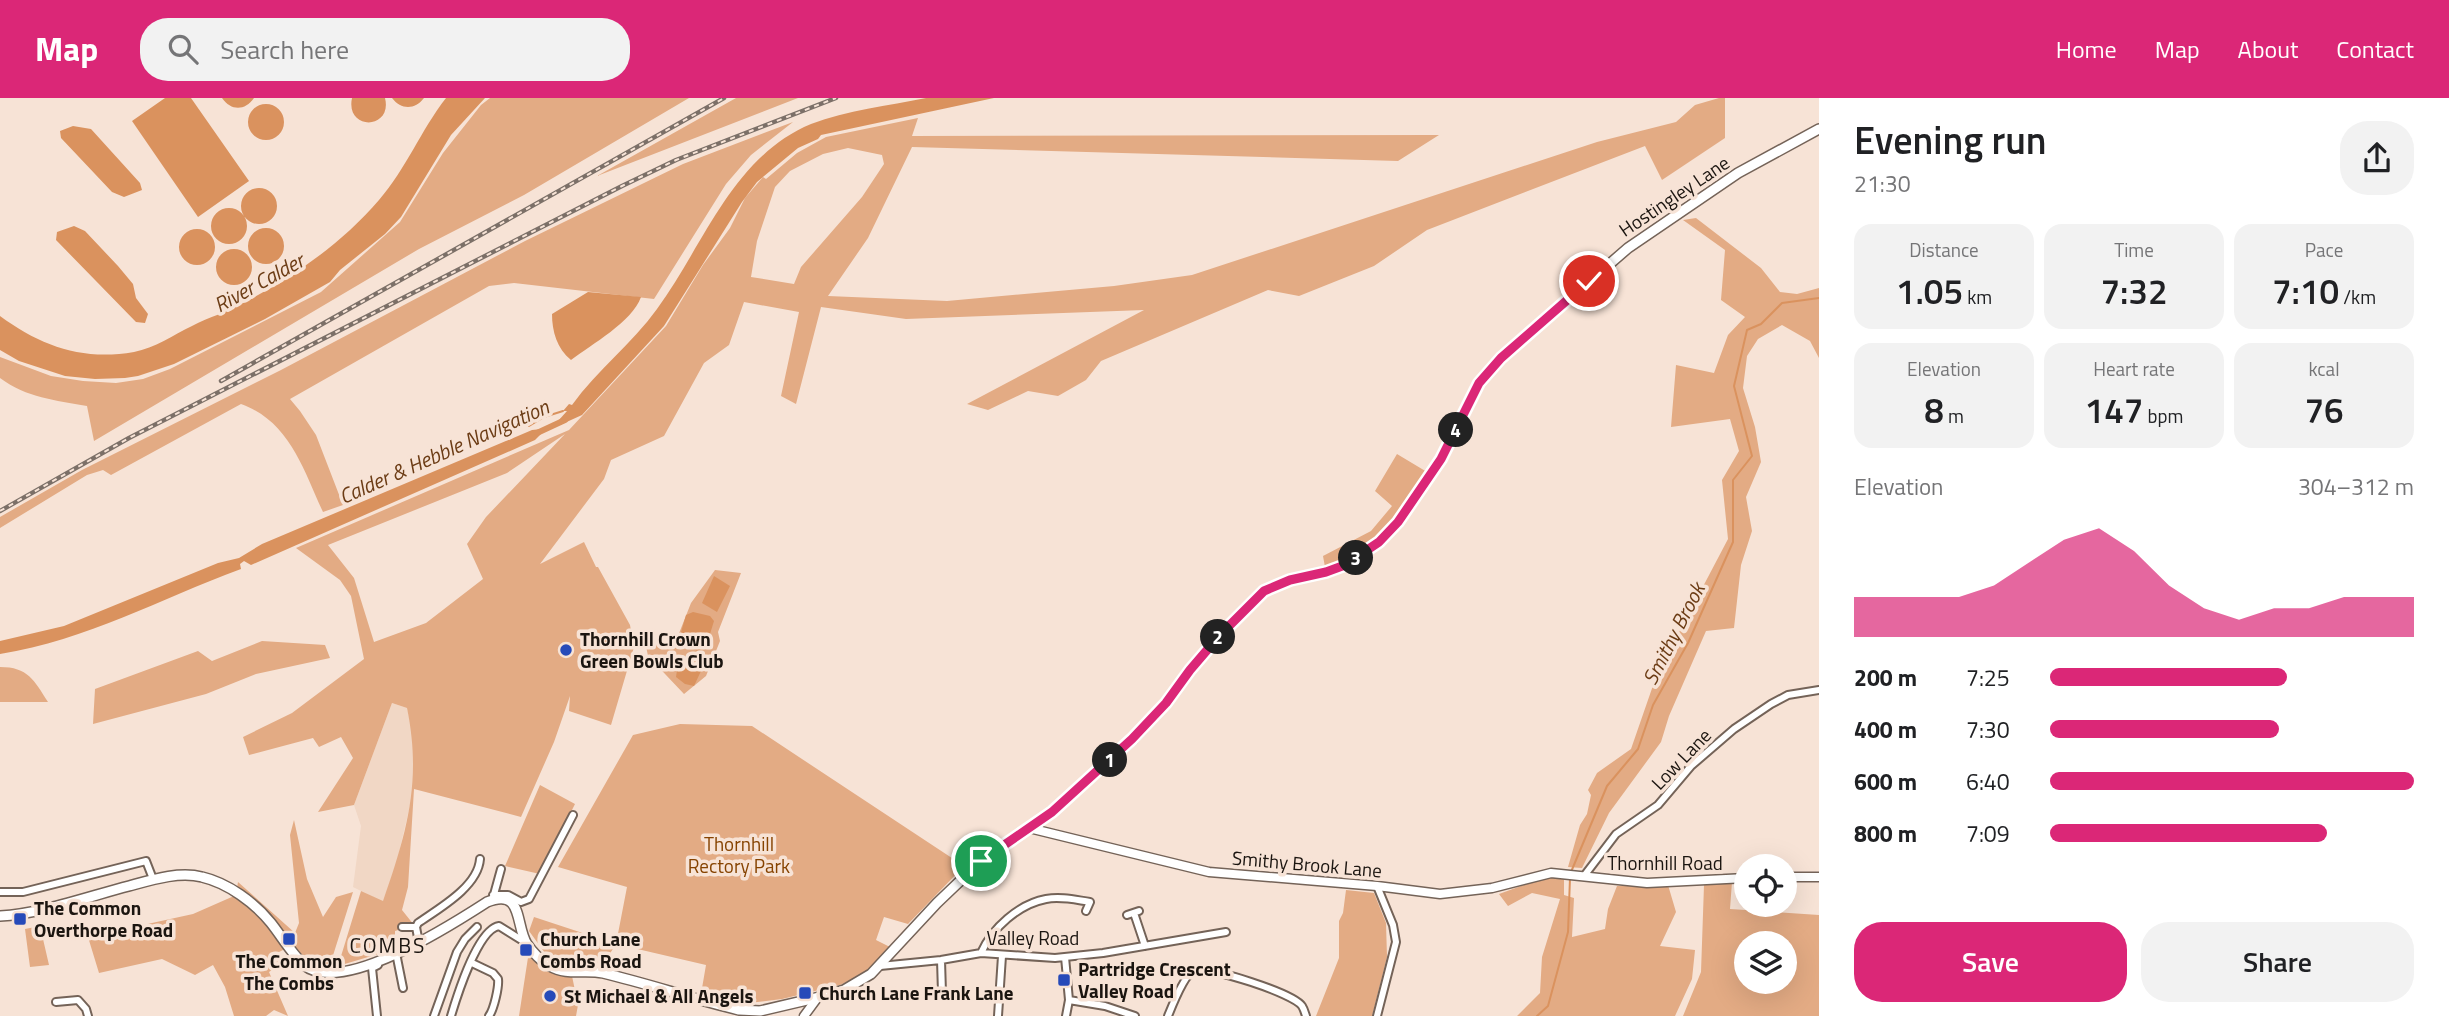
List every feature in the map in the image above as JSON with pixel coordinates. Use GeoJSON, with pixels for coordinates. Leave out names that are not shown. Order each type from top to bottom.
{"type":"FeatureCollection","features":[{"type":"Feature","properties":{"kind":"main road","name":"Hostingley Lane"},"geometry":{"type":"LineString","coordinates":[[526,943],[547,965],[556,970],[604,973],[739,1010],[760,1011],[844,990],[880,966],[937,903],[972,870],[1074,793],[1132,739],[1166,703],[1220,635],[1264,591],[1290,580],[1345,565],[1379,542],[1398,522],[1441,459],[1479,383],[1501,358],[1639,240],[1738,173],[1819,129]]}},
{"type":"Feature","properties":{"kind":"main road"},"geometry":{"type":"LineString","coordinates":[[0,916],[32,911],[153,880],[201,877],[235,891],[269,920],[304,964],[323,974],[348,971],[419,943],[493,897],[506,901],[517,909],[526,943]]}},
{"type":"Feature","properties":{"kind":"street","name":"Low Lane"},"geometry":{"type":"LineString","coordinates":[[1584,876],[1616,834],[1658,805],[1691,766],[1726,735],[1788,695],[1819,690]]}},
{"type":"Feature","properties":{"kind":"street"},"geometry":{"type":"LineString","coordinates":[[501,869],[493,897],[508,895],[521,902],[529,899],[573,815]]}},
{"type":"Feature","properties":{"kind":"street","name":"Smithy Brook Lane"},"geometry":{"type":"LineString","coordinates":[[1029,828],[1209,872],[1440,894],[1492,888],[1547,874],[1584,876]]}},
{"type":"Feature","properties":{"kind":"street"},"geometry":{"type":"LineString","coordinates":[[402,927],[416,926],[461,893],[479,866],[480,859]]}},
{"type":"Feature","properties":{"kind":"street"},"geometry":{"type":"LineString","coordinates":[[0,892],[23,892],[146,861],[153,880]]}},
{"type":"Feature","properties":{"kind":"street","name":"Thornhill Road"},"geometry":{"type":"LineString","coordinates":[[1584,876],[1647,883],[1734,879]]}},
{"type":"Feature","properties":{"kind":"street"},"geometry":{"type":"LineString","coordinates":[[1797,877],[1819,877]]}},
{"type":"Feature","properties":{"kind":"street"},"geometry":{"type":"LineString","coordinates":[[1377,886],[1393,925],[1396,942],[1377,1016]]}},
{"type":"Feature","properties":{"kind":"street"},"geometry":{"type":"LineString","coordinates":[[981,953],[995,929],[1026,907],[1045,899],[1070,898],[1090,902],[1086,911]]}},
{"type":"Feature","properties":{"kind":"street"},"geometry":{"type":"LineString","coordinates":[[1133,913],[1145,946]]}},
{"type":"Feature","properties":{"kind":"street"},"geometry":{"type":"LineString","coordinates":[[416,926],[419,943]]}},
{"type":"Feature","properties":{"kind":"street"},"geometry":{"type":"LineString","coordinates":[[450,1016],[483,937],[495,926],[511,932],[526,943]]}},
{"type":"Feature","properties":{"kind":"street"},"geometry":{"type":"LineString","coordinates":[[433,1016],[463,937],[477,927]]}},
{"type":"Feature","properties":{"kind":"street","name":"Valley Road"},"geometry":{"type":"LineString","coordinates":[[880,966],[981,953],[1065,957],[1226,932]]}},
{"type":"Feature","properties":{"kind":"street"},"geometry":{"type":"LineString","coordinates":[[377,1016],[372,968],[391,955],[403,988]]}},
{"type":"Feature","properties":{"kind":"street"},"geometry":{"type":"LineString","coordinates":[[998,1016],[1002,956]]}},
{"type":"Feature","properties":{"kind":"street"},"geometry":{"type":"LineString","coordinates":[[1065,957],[1069,1000],[1066,1016]]}},
{"type":"Feature","properties":{"kind":"street"},"geometry":{"type":"LineString","coordinates":[[940,960],[942,993]]}},
{"type":"Feature","properties":{"kind":"street"},"geometry":{"type":"LineString","coordinates":[[472,963],[493,973],[498,979],[495,1007],[489,1016]]}},
{"type":"Feature","properties":{"kind":"street"},"geometry":{"type":"LineString","coordinates":[[1168,1016],[1190,974],[1198,970],[1238,976],[1287,996],[1302,1005],[1306,1016]]}},
{"type":"Feature","properties":{"kind":"street"},"geometry":{"type":"LineString","coordinates":[[64,992],[65,1000]]}},
{"type":"Feature","properties":{"kind":"street"},"geometry":{"type":"LineString","coordinates":[[804,1016],[821,997]]}},
{"type":"Feature","properties":{"kind":"street"},"geometry":{"type":"LineString","coordinates":[[56,1002],[78,1000],[88,1016]]}},
{"type":"Feature","properties":{"kind":"street"},"geometry":{"type":"LineString","coordinates":[[1069,1000],[1114,1008],[1135,1016]]}},
{"type":"Feature","properties":{"kind":"street"},"geometry":{"type":"LineString","coordinates":[[781,1006],[784,1016]]}},
{"type":"Feature","properties":{"kind":"shaded area"},"geometry":{"type":"Polygon","coordinates":[[[165,98],[191,98],[249,181],[198,217],[132,121],[165,98]]]}},
{"type":"Feature","properties":{"kind":"shaded area"},"geometry":{"type":"Polygon","coordinates":[[[222,98],[254,98],[238,108],[222,98]]]}},
{"type":"Feature","properties":{"kind":"shaded area"},"geometry":{"type":"Polygon","coordinates":[[[352,98],[385,98],[386,109],[376,121],[361,121],[352,109],[352,98]]]}},
{"type":"Feature","properties":{"kind":"shaded area"},"geometry":{"type":"Polygon","coordinates":[[[392,98],[424,98],[416,105],[408,107],[400,105],[392,98]]]}},
{"type":"Feature","properties":{"kind":"shaded area","name":"River Calder"},"geometry":{"type":"Polygon","coordinates":[[[446,98],[485,98],[451,135],[401,217],[330,282],[265,319],[174,364],[125,378],[65,376],[19,361],[0,350],[0,316],[31,336],[63,349],[115,354],[149,348],[264,292],[300,270],[365,216],[397,175],[446,98]]]}},
{"type":"Feature","properties":{"kind":"shaded area"},"geometry":{"type":"Polygon","coordinates":[[[926,98],[994,98],[821,135],[798,148],[757,182],[664,326],[582,415],[560,425],[558,421],[567,411],[563,411],[569,404],[572,405],[657,309],[722,205],[760,158],[784,139],[811,124],[853,112],[926,98]]]}},
{"type":"Feature","properties":{"kind":"shaded area"},"geometry":{"type":"Polygon","coordinates":[[[266,104],[279,109],[284,122],[279,135],[266,140],[253,135],[248,122],[253,109],[266,104]]]}},
{"type":"Feature","properties":{"kind":"shaded area"},"geometry":{"type":"Polygon","coordinates":[[[73,126],[91,129],[140,183],[142,190],[124,197],[112,192],[61,138],[60,131],[73,126]]]}},
{"type":"Feature","properties":{"kind":"shaded area"},"geometry":{"type":"Polygon","coordinates":[[[259,188],[272,193],[277,206],[272,219],[259,224],[246,219],[241,206],[246,193],[259,188]]]}},
{"type":"Feature","properties":{"kind":"shaded area"},"geometry":{"type":"Polygon","coordinates":[[[229,208],[242,213],[247,226],[242,239],[229,244],[216,239],[211,226],[216,213],[229,208]]]}},
{"type":"Feature","properties":{"kind":"shaded area"},"geometry":{"type":"Polygon","coordinates":[[[74,226],[85,231],[133,284],[136,298],[148,314],[145,323],[136,322],[56,240],[57,232],[74,226]]]}},
{"type":"Feature","properties":{"kind":"shaded area"},"geometry":{"type":"Polygon","coordinates":[[[266,228],[279,233],[284,246],[279,259],[266,264],[253,259],[248,246],[253,233],[266,228]]]}},
{"type":"Feature","properties":{"kind":"shaded area"},"geometry":{"type":"Polygon","coordinates":[[[197,229],[210,234],[215,247],[210,260],[197,265],[184,260],[179,247],[184,234],[197,229]]]}},
{"type":"Feature","properties":{"kind":"shaded area"},"geometry":{"type":"Polygon","coordinates":[[[234,249],[247,254],[252,267],[247,280],[234,285],[221,280],[216,267],[221,254],[234,249]]]}},
{"type":"Feature","properties":{"kind":"shaded area"},"geometry":{"type":"Polygon","coordinates":[[[588,292],[641,297],[620,324],[571,360],[556,339],[552,314],[588,292]]]}},
{"type":"Feature","properties":{"kind":"shaded area"},"geometry":{"type":"Polygon","coordinates":[[[542,429],[543,432],[535,440],[251,565],[244,561],[240,564],[241,569],[93,629],[32,648],[0,654],[0,641],[64,626],[218,563],[239,558],[262,544],[532,430],[542,429]]]}},
{"type":"Feature","properties":{"kind":"shaded area"},"geometry":{"type":"Polygon","coordinates":[[[714,576],[730,586],[717,612],[702,603],[714,576]]]}},
{"type":"Feature","properties":{"kind":"shaded area"},"geometry":{"type":"Polygon","coordinates":[[[693,612],[710,616],[714,621],[710,634],[698,651],[685,646],[679,639],[686,615],[693,612]]]}},
{"type":"Feature","properties":{"kind":"shaded area"},"geometry":{"type":"Polygon","coordinates":[[[683,662],[696,663],[701,671],[694,686],[685,684],[676,677],[683,662]]]}},
{"type":"Feature","properties":{"kind":"shaded area"},"geometry":{"type":"Polygon","coordinates":[[[392,703],[407,708],[413,735],[414,788],[397,861],[383,902],[353,887],[361,826],[354,805],[392,703]]]}},
{"type":"Feature","properties":{"kind":"green space"},"geometry":{"type":"Polygon","coordinates":[[[490,98],[689,98],[524,195],[419,249],[94,441],[87,406],[31,394],[0,378],[0,357],[51,376],[83,381],[116,383],[143,379],[170,369],[321,292],[400,222],[443,153],[481,105],[490,98]]]}},
{"type":"Feature","properties":{"kind":"green space"},"geometry":{"type":"Polygon","coordinates":[[[736,98],[798,98],[597,176],[736,98]]]}},
{"type":"Feature","properties":{"kind":"green space"},"geometry":{"type":"Polygon","coordinates":[[[1725,98],[1725,138],[1662,180],[1645,146],[1427,230],[1374,266],[1299,296],[1268,290],[1101,361],[1086,380],[1058,396],[1028,391],[988,410],[967,404],[1144,310],[906,319],[821,307],[796,404],[781,396],[799,312],[744,302],[729,345],[704,363],[664,436],[611,460],[604,479],[540,564],[584,542],[630,625],[634,647],[611,725],[569,711],[570,696],[554,742],[521,817],[414,789],[408,887],[402,910],[414,925],[395,931],[395,949],[338,966],[361,891],[383,901],[392,876],[410,806],[413,759],[411,734],[407,708],[392,703],[354,805],[318,812],[353,758],[341,737],[319,747],[313,738],[249,755],[243,737],[292,713],[364,659],[351,596],[340,580],[296,548],[569,430],[666,326],[703,265],[730,228],[745,198],[763,177],[766,179],[797,153],[826,137],[918,118],[912,136],[1439,135],[1398,161],[912,147],[868,238],[828,296],[947,301],[1114,286],[1192,275],[1597,142],[1676,122],[1695,105],[1725,98]],[[848,148],[823,154],[790,171],[775,187],[757,241],[751,277],[794,284],[801,267],[862,197],[884,164],[882,155],[848,148]],[[565,434],[507,473],[328,545],[354,578],[374,642],[426,623],[483,579],[467,544],[486,517],[565,434]]]}},
{"type":"Feature","properties":{"kind":"green space"},"geometry":{"type":"Polygon","coordinates":[[[793,122],[751,155],[726,184],[654,299],[514,283],[489,286],[290,399],[316,435],[343,505],[323,512],[301,464],[283,435],[272,422],[241,404],[111,475],[103,470],[87,475],[0,528],[0,517],[82,470],[281,370],[525,241],[683,164],[793,122]]]}},
{"type":"Feature","properties":{"kind":"green space"},"geometry":{"type":"Polygon","coordinates":[[[1696,218],[1761,268],[1780,292],[1797,294],[1819,288],[1819,358],[1810,341],[1782,325],[1758,339],[1747,356],[1743,388],[1755,427],[1761,462],[1746,497],[1752,531],[1741,565],[1734,628],[1706,631],[1669,716],[1661,742],[1609,813],[1582,868],[1568,867],[1580,825],[1587,814],[1591,795],[1588,790],[1597,773],[1631,749],[1657,674],[1728,539],[1722,480],[1739,451],[1730,419],[1671,427],[1676,365],[1714,373],[1728,335],[1745,317],[1721,300],[1725,250],[1683,220],[1696,218]]]}},
{"type":"Feature","properties":{"kind":"green space"},"geometry":{"type":"Polygon","coordinates":[[[1397,454],[1427,472],[1385,529],[1359,550],[1325,567],[1323,556],[1371,531],[1392,506],[1375,491],[1397,454]]]}},
{"type":"Feature","properties":{"kind":"green space"},"geometry":{"type":"Polygon","coordinates":[[[715,570],[741,573],[718,632],[720,641],[706,676],[684,694],[648,656],[645,641],[660,639],[674,646],[691,603],[715,570]]]}},
{"type":"Feature","properties":{"kind":"green space"},"geometry":{"type":"Polygon","coordinates":[[[262,641],[325,645],[330,658],[256,674],[206,694],[93,724],[95,689],[198,651],[212,661],[262,641]]]}},
{"type":"Feature","properties":{"kind":"green space"},"geometry":{"type":"Polygon","coordinates":[[[0,667],[24,672],[34,681],[48,702],[0,702],[0,667]]]}},
{"type":"Feature","properties":{"kind":"green space","name":"Thornhill Rectory Park"},"geometry":{"type":"Polygon","coordinates":[[[680,724],[752,726],[964,866],[908,924],[884,917],[876,940],[890,947],[867,972],[840,985],[782,999],[740,1004],[701,994],[706,965],[616,944],[627,887],[558,867],[633,735],[680,724]]]}},
{"type":"Feature","properties":{"kind":"green space"},"geometry":{"type":"Polygon","coordinates":[[[540,785],[575,804],[540,874],[505,866],[540,785]]]}},
{"type":"Feature","properties":{"kind":"green space"},"geometry":{"type":"Polygon","coordinates":[[[294,820],[307,879],[323,917],[336,897],[353,892],[330,965],[317,965],[303,956],[272,920],[237,888],[238,882],[295,933],[299,923],[290,835],[294,820]]]}},
{"type":"Feature","properties":{"kind":"green space"},"geometry":{"type":"Polygon","coordinates":[[[1546,877],[1564,877],[1564,895],[1574,898],[1572,937],[1605,929],[1608,909],[1617,886],[1668,885],[1676,912],[1660,946],[1695,950],[1692,979],[1675,1016],[1517,1016],[1540,993],[1542,957],[1560,899],[1532,893],[1508,906],[1499,894],[1546,877]]]}},
{"type":"Feature","properties":{"kind":"green space"},"geometry":{"type":"Polygon","coordinates":[[[1732,882],[1730,909],[1734,909],[1734,917],[1819,915],[1819,1016],[1683,1016],[1701,972],[1704,885],[1732,882]]]}},
{"type":"Feature","properties":{"kind":"green space"},"geometry":{"type":"Polygon","coordinates":[[[1346,890],[1374,893],[1386,923],[1387,957],[1372,1016],[1316,1016],[1339,958],[1339,921],[1343,913],[1346,890]]]}},
{"type":"Feature","properties":{"kind":"green space"},"geometry":{"type":"Polygon","coordinates":[[[234,896],[266,923],[287,948],[279,952],[285,961],[269,972],[288,1016],[274,1010],[266,1016],[234,1016],[225,987],[213,965],[195,975],[162,959],[99,973],[88,937],[193,914],[234,896]]]}},
{"type":"Feature","properties":{"kind":"green space"},"geometry":{"type":"Polygon","coordinates":[[[534,917],[616,944],[599,971],[553,964],[529,931],[534,917]]]}},
{"type":"Feature","properties":{"kind":"green space"},"geometry":{"type":"Polygon","coordinates":[[[40,926],[49,965],[30,967],[25,929],[40,926]]]}},
{"type":"Feature","properties":{"kind":"green space"},"geometry":{"type":"Polygon","coordinates":[[[529,951],[572,976],[578,1005],[576,1016],[519,1016],[529,951]]]}},
{"type":"Feature","properties":{"kind":"waterway","name":"Smithy Brook"},"geometry":{"type":"LineString","coordinates":[[1571,872],[1607,786],[1638,749],[1653,705],[1688,643],[1733,542],[1733,480],[1752,456],[1734,386],[1747,330],[1761,324],[1782,303],[1819,298]]}},
{"type":"Feature","properties":{"kind":"waterway"},"geometry":{"type":"LineString","coordinates":[[529,426],[544,417],[563,411]]}},
{"type":"Feature","properties":{"kind":"waterway","name":"Calder & Hebble Navigation"},"geometry":{"type":"LineString","coordinates":[[537,433],[565,420]]}},
{"type":"Feature","properties":{"kind":"waterway","name":"Smithy Brook"},"geometry":{"type":"LineString","coordinates":[[1537,1016],[1548,1006],[1568,932],[1570,878]]}},
{"type":"Feature","properties":{"kind":"railway"},"geometry":{"type":"LineString","coordinates":[[221,381],[724,98]]}},
{"type":"Feature","properties":{"kind":"railway"},"geometry":{"type":"LineString","coordinates":[[0,511],[129,438],[622,186],[676,160],[836,98]]}},
{"type":"Feature","properties":{"kind":"place","name":"Thornhill Crown Green Bowls Club"},"geometry":{"type":"Point","coordinates":[566,650]}},
{"type":"Feature","properties":{"kind":"place","name":"The Common Overthorpe Road"},"geometry":{"type":"Point","coordinates":[20,919]}},
{"type":"Feature","properties":{"kind":"place","name":"The Common The Combs"},"geometry":{"type":"Point","coordinates":[289,939]}},
{"type":"Feature","properties":{"kind":"place","name":"Church Lane Combs Road"},"geometry":{"type":"Point","coordinates":[526,950]}},
{"type":"Feature","properties":{"kind":"place","name":"Partridge Crescent Valley Road"},"geometry":{"type":"Point","coordinates":[1064,980]}},
{"type":"Feature","properties":{"kind":"place","name":"Church Lane Frank Lane"},"geometry":{"type":"Point","coordinates":[805,993]}},
{"type":"Feature","properties":{"kind":"place","name":"St Michael & All Angels"},"geometry":{"type":"Point","coordinates":[550,996]}},
{"type":"Feature","properties":{"kind":"district","name":"COMBS"},"geometry":{"type":"Point","coordinates":[388,946]}},
{"type":"Feature","properties":{"kind":"route"},"geometry":{"type":"LineString","coordinates":[[981,861],[1052,812],[1152,720],[1220,635],[1264,591],[1290,580],[1345,565],[1379,542],[1398,522],[1441,459],[1479,383],[1501,358],[1589,281]]}}]}
